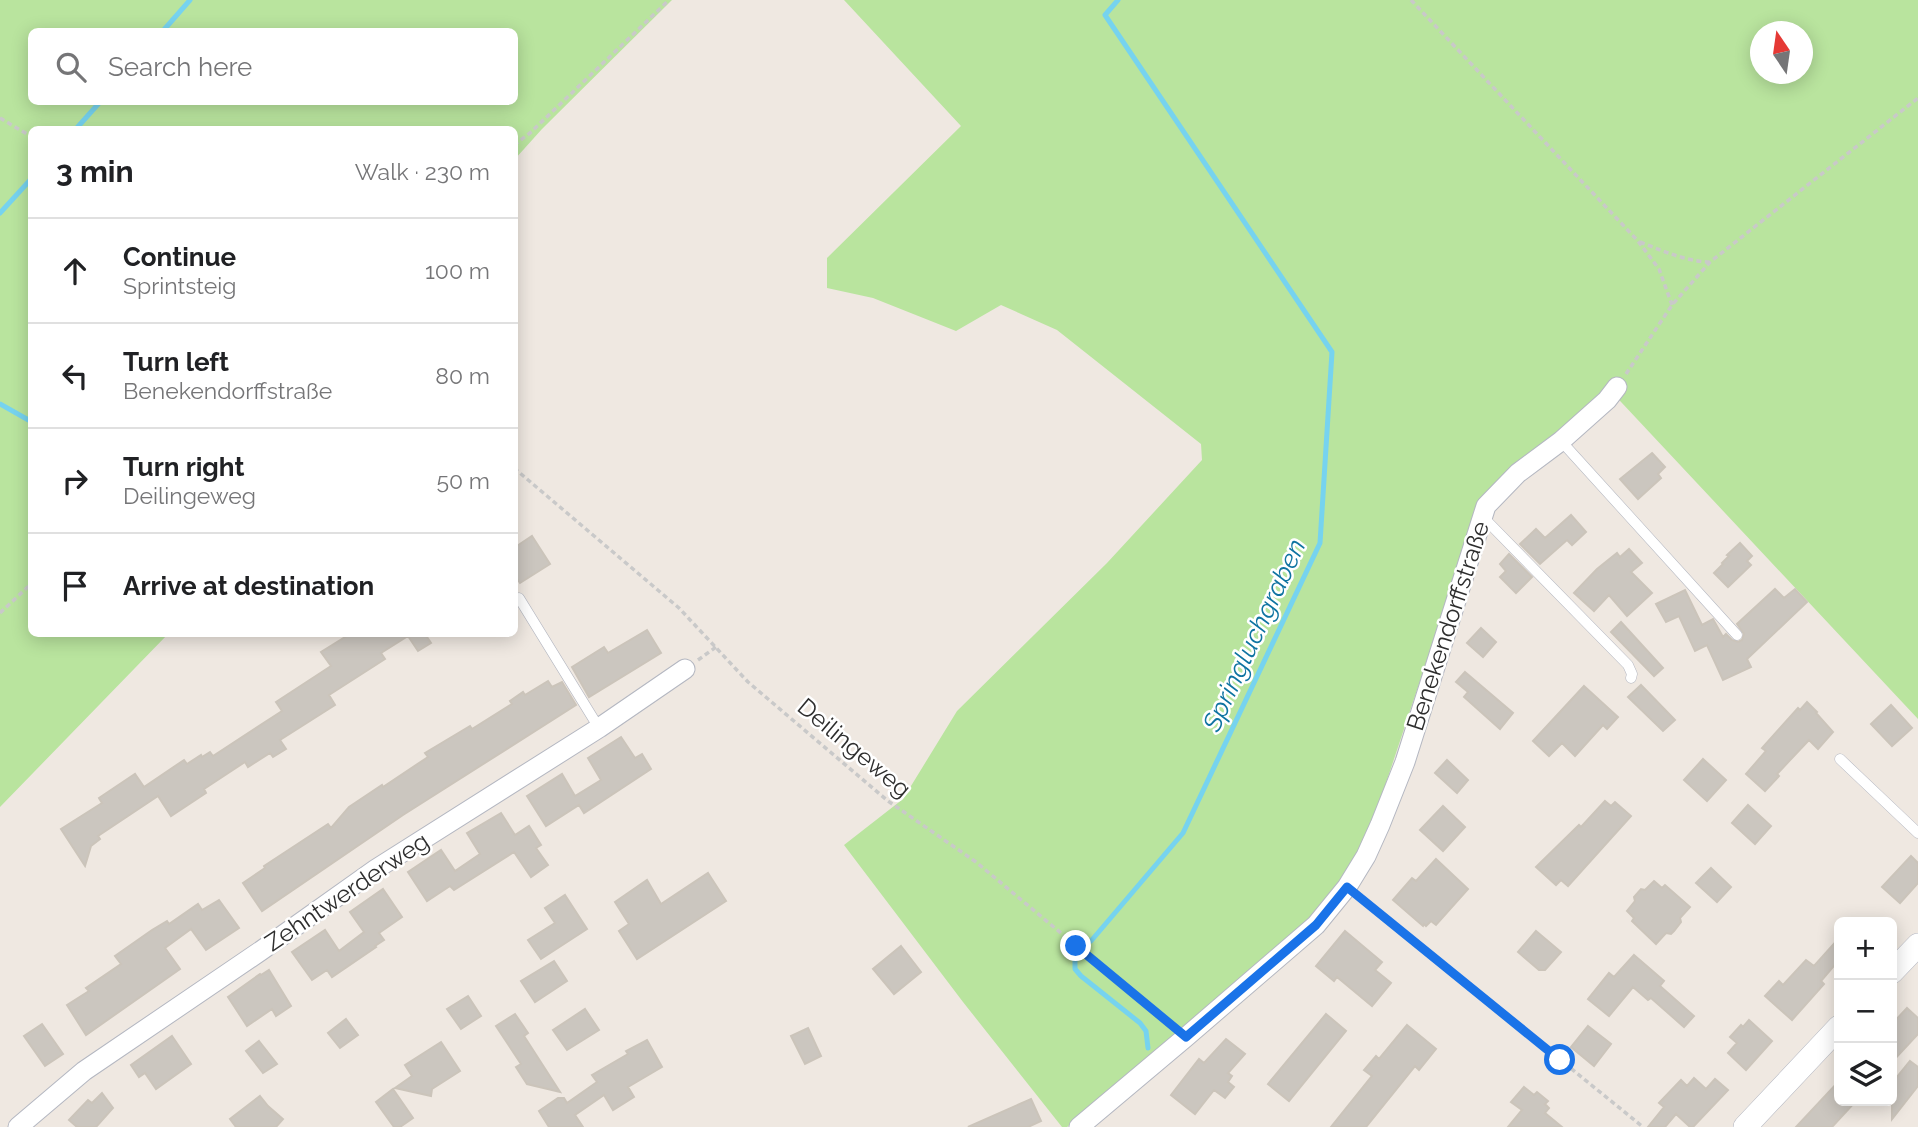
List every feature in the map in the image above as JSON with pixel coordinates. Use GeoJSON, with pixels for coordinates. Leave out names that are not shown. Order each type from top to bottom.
{"type":"FeatureCollection","features":[{"type":"Feature","properties":{"kind":"street","name":"Benekendorffstraße"},"geometry":{"type":"LineString","coordinates":[[1079,1127],[1316,925],[1347,887],[1366,856],[1405,762],[1486,506],[1518,473],[1561,441],[1607,400],[1617,387]]}},
{"type":"Feature","properties":{"kind":"street","name":"Zehntwerderweg"},"geometry":{"type":"LineString","coordinates":[[18,1127],[84,1072],[376,869],[599,728],[685,668]]}},
{"type":"Feature","properties":{"kind":"street"},"geometry":{"type":"LineString","coordinates":[[1897,967],[1918,944]]}},
{"type":"Feature","properties":{"kind":"street"},"geometry":{"type":"LineString","coordinates":[[1745,1127],[1834,1032]]}},
{"type":"Feature","properties":{"kind":"lane"},"geometry":{"type":"LineString","coordinates":[[1561,441],[1737,635]]}},
{"type":"Feature","properties":{"kind":"lane"},"geometry":{"type":"LineString","coordinates":[[1482,516],[1628,665],[1631,678]]}},
{"type":"Feature","properties":{"kind":"lane"},"geometry":{"type":"LineString","coordinates":[[519,598],[599,728]]}},
{"type":"Feature","properties":{"kind":"lane"},"geometry":{"type":"LineString","coordinates":[[1840,759],[1918,833]]}},
{"type":"Feature","properties":{"kind":"path"},"geometry":{"type":"LineString","coordinates":[[518,142],[669,0]]}},
{"type":"Feature","properties":{"kind":"path"},"geometry":{"type":"LineString","coordinates":[[1411,0],[1638,241],[1659,269],[1672,305]]}},
{"type":"Feature","properties":{"kind":"path"},"geometry":{"type":"LineString","coordinates":[[1617,387],[1672,305],[1710,262],[1918,99]]}},
{"type":"Feature","properties":{"kind":"path"},"geometry":{"type":"LineString","coordinates":[[0,118],[28,135]]}},
{"type":"Feature","properties":{"kind":"path"},"geometry":{"type":"LineString","coordinates":[[1638,241],[1672,255],[1710,262]]}},
{"type":"Feature","properties":{"kind":"path","name":"Deilingeweg"},"geometry":{"type":"LineString","coordinates":[[518,471],[679,608],[748,682],[888,801],[976,862],[1186,1037]]}},
{"type":"Feature","properties":{"kind":"path"},"geometry":{"type":"LineString","coordinates":[[0,613],[28,587]]}},
{"type":"Feature","properties":{"kind":"path"},"geometry":{"type":"LineString","coordinates":[[1347,887],[1643,1127]]}},
{"type":"Feature","properties":{"kind":"green space"},"geometry":{"type":"Polygon","coordinates":[[[0,0],[672,0],[518,156],[518,126],[28,126],[28,637],[165,637],[0,807],[0,0]]]}},
{"type":"Feature","properties":{"kind":"green space"},"geometry":{"type":"Polygon","coordinates":[[[844,0],[1918,0],[1918,719],[1607,387],[1570,425],[1511,471],[1433,642],[1373,822],[1344,880],[1310,919],[1175,1040],[1067,1127],[1062,1127],[844,845],[903,799],[957,711],[1107,563],[1202,460],[1201,444],[1057,330],[1001,305],[956,331],[873,298],[827,288],[827,258],[961,126],[844,0]]]}},
{"type":"Feature","properties":{"kind":"building"},"geometry":{"type":"Polygon","coordinates":[[[1652,453],[1665,467],[1658,474],[1661,478],[1638,499],[1620,479],[1652,453]]]}},
{"type":"Feature","properties":{"kind":"building"},"geometry":{"type":"Polygon","coordinates":[[[1571,515],[1586,532],[1572,545],[1567,540],[1540,564],[1520,544],[1536,529],[1545,538],[1571,515]]]}},
{"type":"Feature","properties":{"kind":"building"},"geometry":{"type":"Polygon","coordinates":[[[532,536],[550,564],[520,583],[518,580],[518,545],[532,536]]]}},
{"type":"Feature","properties":{"kind":"building"},"geometry":{"type":"Polygon","coordinates":[[[1740,543],[1752,556],[1747,561],[1751,565],[1728,587],[1714,573],[1740,543]]]}},
{"type":"Feature","properties":{"kind":"building"},"geometry":{"type":"Polygon","coordinates":[[[1629,549],[1642,563],[1631,572],[1652,593],[1627,616],[1609,595],[1594,611],[1574,593],[1617,553],[1620,557],[1629,549]]]}},
{"type":"Feature","properties":{"kind":"building"},"geometry":{"type":"Polygon","coordinates":[[[1509,554],[1532,577],[1516,593],[1500,577],[1506,571],[1500,564],[1509,554]]]}},
{"type":"Feature","properties":{"kind":"building"},"geometry":{"type":"Polygon","coordinates":[[[1775,589],[1784,598],[1795,589],[1807,602],[1747,659],[1751,667],[1723,680],[1707,645],[1695,651],[1679,616],[1666,622],[1656,604],[1685,590],[1702,625],[1713,619],[1723,637],[1726,634],[1738,642],[1744,634],[1737,624],[1775,589]]]}},
{"type":"Feature","properties":{"kind":"building"},"geometry":{"type":"Polygon","coordinates":[[[1621,622],[1663,668],[1654,676],[1611,632],[1621,622]]]}},
{"type":"Feature","properties":{"kind":"building"},"geometry":{"type":"Polygon","coordinates":[[[1481,628],[1496,642],[1483,657],[1467,643],[1481,628]]]}},
{"type":"Feature","properties":{"kind":"building"},"geometry":{"type":"Polygon","coordinates":[[[647,630],[661,653],[589,697],[572,667],[604,647],[608,653],[647,630]]]}},
{"type":"Feature","properties":{"kind":"building"},"geometry":{"type":"Polygon","coordinates":[[[345,637],[406,637],[381,653],[385,659],[329,695],[335,705],[280,740],[286,749],[273,757],[270,753],[248,767],[245,762],[204,789],[206,793],[171,816],[158,796],[98,836],[100,839],[91,846],[85,866],[61,829],[102,803],[99,798],[135,774],[144,787],[184,760],[187,764],[210,752],[213,756],[282,711],[276,702],[331,666],[321,652],[345,637]]]}},
{"type":"Feature","properties":{"kind":"building"},"geometry":{"type":"Polygon","coordinates":[[[409,637],[427,637],[431,643],[418,651],[409,637]]]}},
{"type":"Feature","properties":{"kind":"building"},"geometry":{"type":"Polygon","coordinates":[[[1465,672],[1513,713],[1500,729],[1464,697],[1468,692],[1456,682],[1465,672]]]}},
{"type":"Feature","properties":{"kind":"building"},"geometry":{"type":"Polygon","coordinates":[[[548,681],[552,687],[562,682],[576,705],[403,815],[262,911],[243,883],[265,868],[264,866],[328,824],[331,828],[349,807],[428,757],[425,753],[470,726],[472,729],[512,704],[510,701],[523,692],[525,695],[548,681]]]}},
{"type":"Feature","properties":{"kind":"building"},"geometry":{"type":"Polygon","coordinates":[[[1641,685],[1675,720],[1663,731],[1628,697],[1641,685]]]}},
{"type":"Feature","properties":{"kind":"building"},"geometry":{"type":"Polygon","coordinates":[[[1584,686],[1618,717],[1607,729],[1603,725],[1575,756],[1562,743],[1549,756],[1533,741],[1584,686]]]}},
{"type":"Feature","properties":{"kind":"building"},"geometry":{"type":"Polygon","coordinates":[[[1807,702],[1833,732],[1818,749],[1809,740],[1765,791],[1746,774],[1766,751],[1762,748],[1798,708],[1800,710],[1807,702]]]}},
{"type":"Feature","properties":{"kind":"building"},"geometry":{"type":"Polygon","coordinates":[[[1891,705],[1912,728],[1892,746],[1871,724],[1891,705]]]}},
{"type":"Feature","properties":{"kind":"building"},"geometry":{"type":"Polygon","coordinates":[[[621,737],[635,758],[642,754],[651,769],[584,813],[579,805],[546,826],[527,796],[562,774],[575,796],[601,780],[588,758],[621,737]]]}},
{"type":"Feature","properties":{"kind":"building"},"geometry":{"type":"Polygon","coordinates":[[[1703,759],[1726,780],[1707,801],[1684,780],[1703,759]]]}},
{"type":"Feature","properties":{"kind":"building"},"geometry":{"type":"Polygon","coordinates":[[[1447,760],[1468,780],[1457,793],[1435,773],[1447,760]]]}},
{"type":"Feature","properties":{"kind":"building"},"geometry":{"type":"Polygon","coordinates":[[[1605,801],[1611,806],[1615,802],[1631,816],[1568,886],[1561,880],[1556,885],[1536,867],[1579,825],[1581,827],[1605,801]]]}},
{"type":"Feature","properties":{"kind":"building"},"geometry":{"type":"Polygon","coordinates":[[[1748,805],[1771,826],[1755,844],[1732,823],[1748,805]]]}},
{"type":"Feature","properties":{"kind":"building"},"geometry":{"type":"Polygon","coordinates":[[[1443,806],[1465,827],[1443,851],[1420,830],[1443,806]]]}},
{"type":"Feature","properties":{"kind":"building"},"geometry":{"type":"Polygon","coordinates":[[[501,813],[515,835],[529,826],[541,845],[536,848],[548,865],[531,877],[514,852],[454,890],[450,886],[427,901],[408,872],[441,850],[455,871],[480,854],[467,833],[501,813]]]}},
{"type":"Feature","properties":{"kind":"building"},"geometry":{"type":"Polygon","coordinates":[[[1911,856],[1918,863],[1918,883],[1900,903],[1882,887],[1911,856]]]}},
{"type":"Feature","properties":{"kind":"building"},"geometry":{"type":"Polygon","coordinates":[[[1436,859],[1468,889],[1436,925],[1431,921],[1423,926],[1393,900],[1412,878],[1416,881],[1436,859]]]}},
{"type":"Feature","properties":{"kind":"building"},"geometry":{"type":"Polygon","coordinates":[[[1711,868],[1731,887],[1717,902],[1696,883],[1711,868]]]}},
{"type":"Feature","properties":{"kind":"building"},"geometry":{"type":"Polygon","coordinates":[[[708,873],[726,901],[637,959],[619,931],[629,924],[615,902],[647,880],[661,904],[708,873]]]}},
{"type":"Feature","properties":{"kind":"building"},"geometry":{"type":"Polygon","coordinates":[[[1654,881],[1662,888],[1665,885],[1690,907],[1680,918],[1681,922],[1674,931],[1671,934],[1666,933],[1656,944],[1632,921],[1634,918],[1627,911],[1641,889],[1645,890],[1654,881]]]}},
{"type":"Feature","properties":{"kind":"building"},"geometry":{"type":"Polygon","coordinates":[[[383,889],[402,917],[379,933],[384,940],[376,947],[332,977],[327,970],[312,980],[292,952],[325,930],[339,951],[364,932],[350,912],[383,889]]]}},
{"type":"Feature","properties":{"kind":"building"},"geometry":{"type":"Polygon","coordinates":[[[565,895],[587,929],[541,959],[528,940],[555,923],[545,908],[565,895]]]}},
{"type":"Feature","properties":{"kind":"building"},"geometry":{"type":"Polygon","coordinates":[[[219,900],[239,928],[206,950],[191,929],[165,948],[180,969],[86,1035],[67,1005],[89,991],[86,988],[121,964],[115,956],[152,930],[167,921],[169,924],[198,904],[202,910],[219,900]]]}},
{"type":"Feature","properties":{"kind":"building"},"geometry":{"type":"Polygon","coordinates":[[[1345,931],[1382,962],[1375,970],[1391,983],[1372,1006],[1337,977],[1334,981],[1316,966],[1345,931]]]}},
{"type":"Feature","properties":{"kind":"building"},"geometry":{"type":"Polygon","coordinates":[[[1536,931],[1561,952],[1545,970],[1539,970],[1518,952],[1536,931]]]}},
{"type":"Feature","properties":{"kind":"building"},"geometry":{"type":"Polygon","coordinates":[[[1834,944],[1834,966],[1821,981],[1824,984],[1792,1020],[1765,996],[1779,981],[1783,985],[1806,960],[1814,966],[1834,944]]]}},
{"type":"Feature","properties":{"kind":"building"},"geometry":{"type":"Polygon","coordinates":[[[901,946],[921,972],[894,994],[873,969],[901,946]]]}},
{"type":"Feature","properties":{"kind":"building"},"geometry":{"type":"Polygon","coordinates":[[[1634,955],[1664,981],[1660,986],[1694,1016],[1684,1027],[1651,998],[1648,1000],[1633,987],[1609,1016],[1588,999],[1609,973],[1614,977],[1634,955]]]}},
{"type":"Feature","properties":{"kind":"building"},"geometry":{"type":"Polygon","coordinates":[[[554,961],[567,981],[535,1002],[521,981],[554,961]]]}},
{"type":"Feature","properties":{"kind":"building"},"geometry":{"type":"Polygon","coordinates":[[[269,970],[291,1006],[276,1016],[272,1009],[247,1026],[228,997],[269,970]]]}},
{"type":"Feature","properties":{"kind":"building"},"geometry":{"type":"Polygon","coordinates":[[[468,996],[481,1016],[461,1029],[447,1009],[468,996]]]}},
{"type":"Feature","properties":{"kind":"building"},"geometry":{"type":"Polygon","coordinates":[[[1907,1008],[1918,1018],[1918,1034],[1897,1057],[1897,1043],[1897,1019],[1907,1008]]]}},
{"type":"Feature","properties":{"kind":"building"},"geometry":{"type":"Polygon","coordinates":[[[585,1009],[599,1030],[567,1050],[553,1030],[585,1009]]]}},
{"type":"Feature","properties":{"kind":"building"},"geometry":{"type":"Polygon","coordinates":[[[515,1014],[528,1033],[524,1036],[560,1092],[527,1084],[516,1067],[521,1064],[496,1026],[515,1014]]]}},
{"type":"Feature","properties":{"kind":"building"},"geometry":{"type":"Polygon","coordinates":[[[1326,1014],[1346,1031],[1289,1101],[1268,1084],[1326,1014]]]}},
{"type":"Feature","properties":{"kind":"building"},"geometry":{"type":"Polygon","coordinates":[[[346,1019],[358,1035],[340,1048],[328,1033],[346,1019]]]}},
{"type":"Feature","properties":{"kind":"building"},"geometry":{"type":"Polygon","coordinates":[[[1749,1020],[1772,1041],[1746,1070],[1728,1053],[1737,1043],[1730,1037],[1749,1020]]]}},
{"type":"Feature","properties":{"kind":"building"},"geometry":{"type":"Polygon","coordinates":[[[42,1024],[63,1054],[45,1066],[24,1036],[42,1024]]]}},
{"type":"Feature","properties":{"kind":"building"},"geometry":{"type":"Polygon","coordinates":[[[1407,1025],[1436,1049],[1419,1070],[1415,1066],[1366,1127],[1331,1127],[1372,1076],[1364,1070],[1376,1056],[1379,1059],[1407,1025]]]}},
{"type":"Feature","properties":{"kind":"building"},"geometry":{"type":"Polygon","coordinates":[[[1588,1026],[1611,1044],[1594,1066],[1571,1047],[1588,1026]]]}},
{"type":"Feature","properties":{"kind":"building"},"geometry":{"type":"Polygon","coordinates":[[[808,1028],[821,1056],[805,1064],[791,1036],[808,1028]]]}},
{"type":"Feature","properties":{"kind":"building"},"geometry":{"type":"Polygon","coordinates":[[[172,1036],[191,1064],[156,1089],[145,1073],[139,1077],[131,1065],[172,1036]]]}},
{"type":"Feature","properties":{"kind":"building"},"geometry":{"type":"Polygon","coordinates":[[[1226,1039],[1245,1054],[1228,1073],[1232,1076],[1228,1082],[1234,1087],[1225,1098],[1214,1090],[1195,1114],[1171,1095],[1199,1059],[1204,1063],[1226,1039]]]}},
{"type":"Feature","properties":{"kind":"building"},"geometry":{"type":"Polygon","coordinates":[[[647,1040],[662,1067],[628,1087],[634,1097],[613,1110],[604,1095],[575,1115],[583,1127],[549,1127],[539,1111],[558,1098],[564,1098],[567,1103],[597,1082],[592,1075],[647,1040]]]}},
{"type":"Feature","properties":{"kind":"building"},"geometry":{"type":"Polygon","coordinates":[[[259,1041],[277,1064],[263,1073],[246,1051],[259,1041]]]}},
{"type":"Feature","properties":{"kind":"building"},"geometry":{"type":"Polygon","coordinates":[[[441,1042],[460,1071],[432,1089],[431,1096],[395,1088],[412,1076],[405,1065],[441,1042]]]}},
{"type":"Feature","properties":{"kind":"building"},"geometry":{"type":"Polygon","coordinates":[[[1910,1061],[1918,1067],[1918,1086],[1892,1119],[1892,1106],[1897,1106],[1897,1077],[1910,1061]]]}},
{"type":"Feature","properties":{"kind":"building"},"geometry":{"type":"Polygon","coordinates":[[[1694,1078],[1706,1089],[1715,1079],[1728,1090],[1693,1127],[1676,1114],[1665,1127],[1648,1127],[1664,1107],[1659,1103],[1681,1080],[1687,1086],[1694,1078]]]}},
{"type":"Feature","properties":{"kind":"building"},"geometry":{"type":"Polygon","coordinates":[[[1834,1086],[1834,1106],[1851,1106],[1832,1127],[1796,1127],[1834,1086]]]}},
{"type":"Feature","properties":{"kind":"building"},"geometry":{"type":"Polygon","coordinates":[[[1524,1087],[1534,1095],[1537,1092],[1548,1101],[1545,1104],[1549,1108],[1545,1113],[1562,1127],[1508,1127],[1522,1110],[1511,1102],[1524,1087]]]}},
{"type":"Feature","properties":{"kind":"building"},"geometry":{"type":"Polygon","coordinates":[[[393,1089],[413,1118],[400,1127],[394,1127],[376,1102],[393,1089]]]}},
{"type":"Feature","properties":{"kind":"building"},"geometry":{"type":"Polygon","coordinates":[[[102,1093],[113,1108],[96,1127],[77,1127],[69,1120],[88,1100],[92,1103],[102,1093]]]}},
{"type":"Feature","properties":{"kind":"building"},"geometry":{"type":"Polygon","coordinates":[[[260,1096],[283,1119],[276,1127],[236,1127],[230,1119],[260,1096]]]}},
{"type":"Feature","properties":{"kind":"building"},"geometry":{"type":"Polygon","coordinates":[[[1031,1099],[1041,1121],[1028,1127],[968,1127],[1031,1099]]]}},
{"type":"Feature","properties":{"kind":"waterway"},"geometry":{"type":"LineString","coordinates":[[166,28],[190,0]]}},
{"type":"Feature","properties":{"kind":"waterway","name":"Springluchgraben"},"geometry":{"type":"LineString","coordinates":[[1091,941],[1183,833],[1320,543],[1332,352],[1105,15],[1118,0]]}},
{"type":"Feature","properties":{"kind":"waterway"},"geometry":{"type":"LineString","coordinates":[[79,126],[97,105]]}},
{"type":"Feature","properties":{"kind":"waterway"},"geometry":{"type":"LineString","coordinates":[[0,213],[28,182]]}},
{"type":"Feature","properties":{"kind":"waterway"},"geometry":{"type":"LineString","coordinates":[[0,404],[28,420]]}},
{"type":"Feature","properties":{"kind":"waterway","name":"Springluchgraben"},"geometry":{"type":"LineString","coordinates":[[1075,960],[1075,969],[1081,976],[1140,1023],[1146,1031],[1148,1048]]}},
{"type":"Feature","properties":{"kind":"route"},"geometry":{"type":"LineString","coordinates":[[1076,946],[1186,1037],[1316,925],[1347,887],[1560,1060]]}}]}
